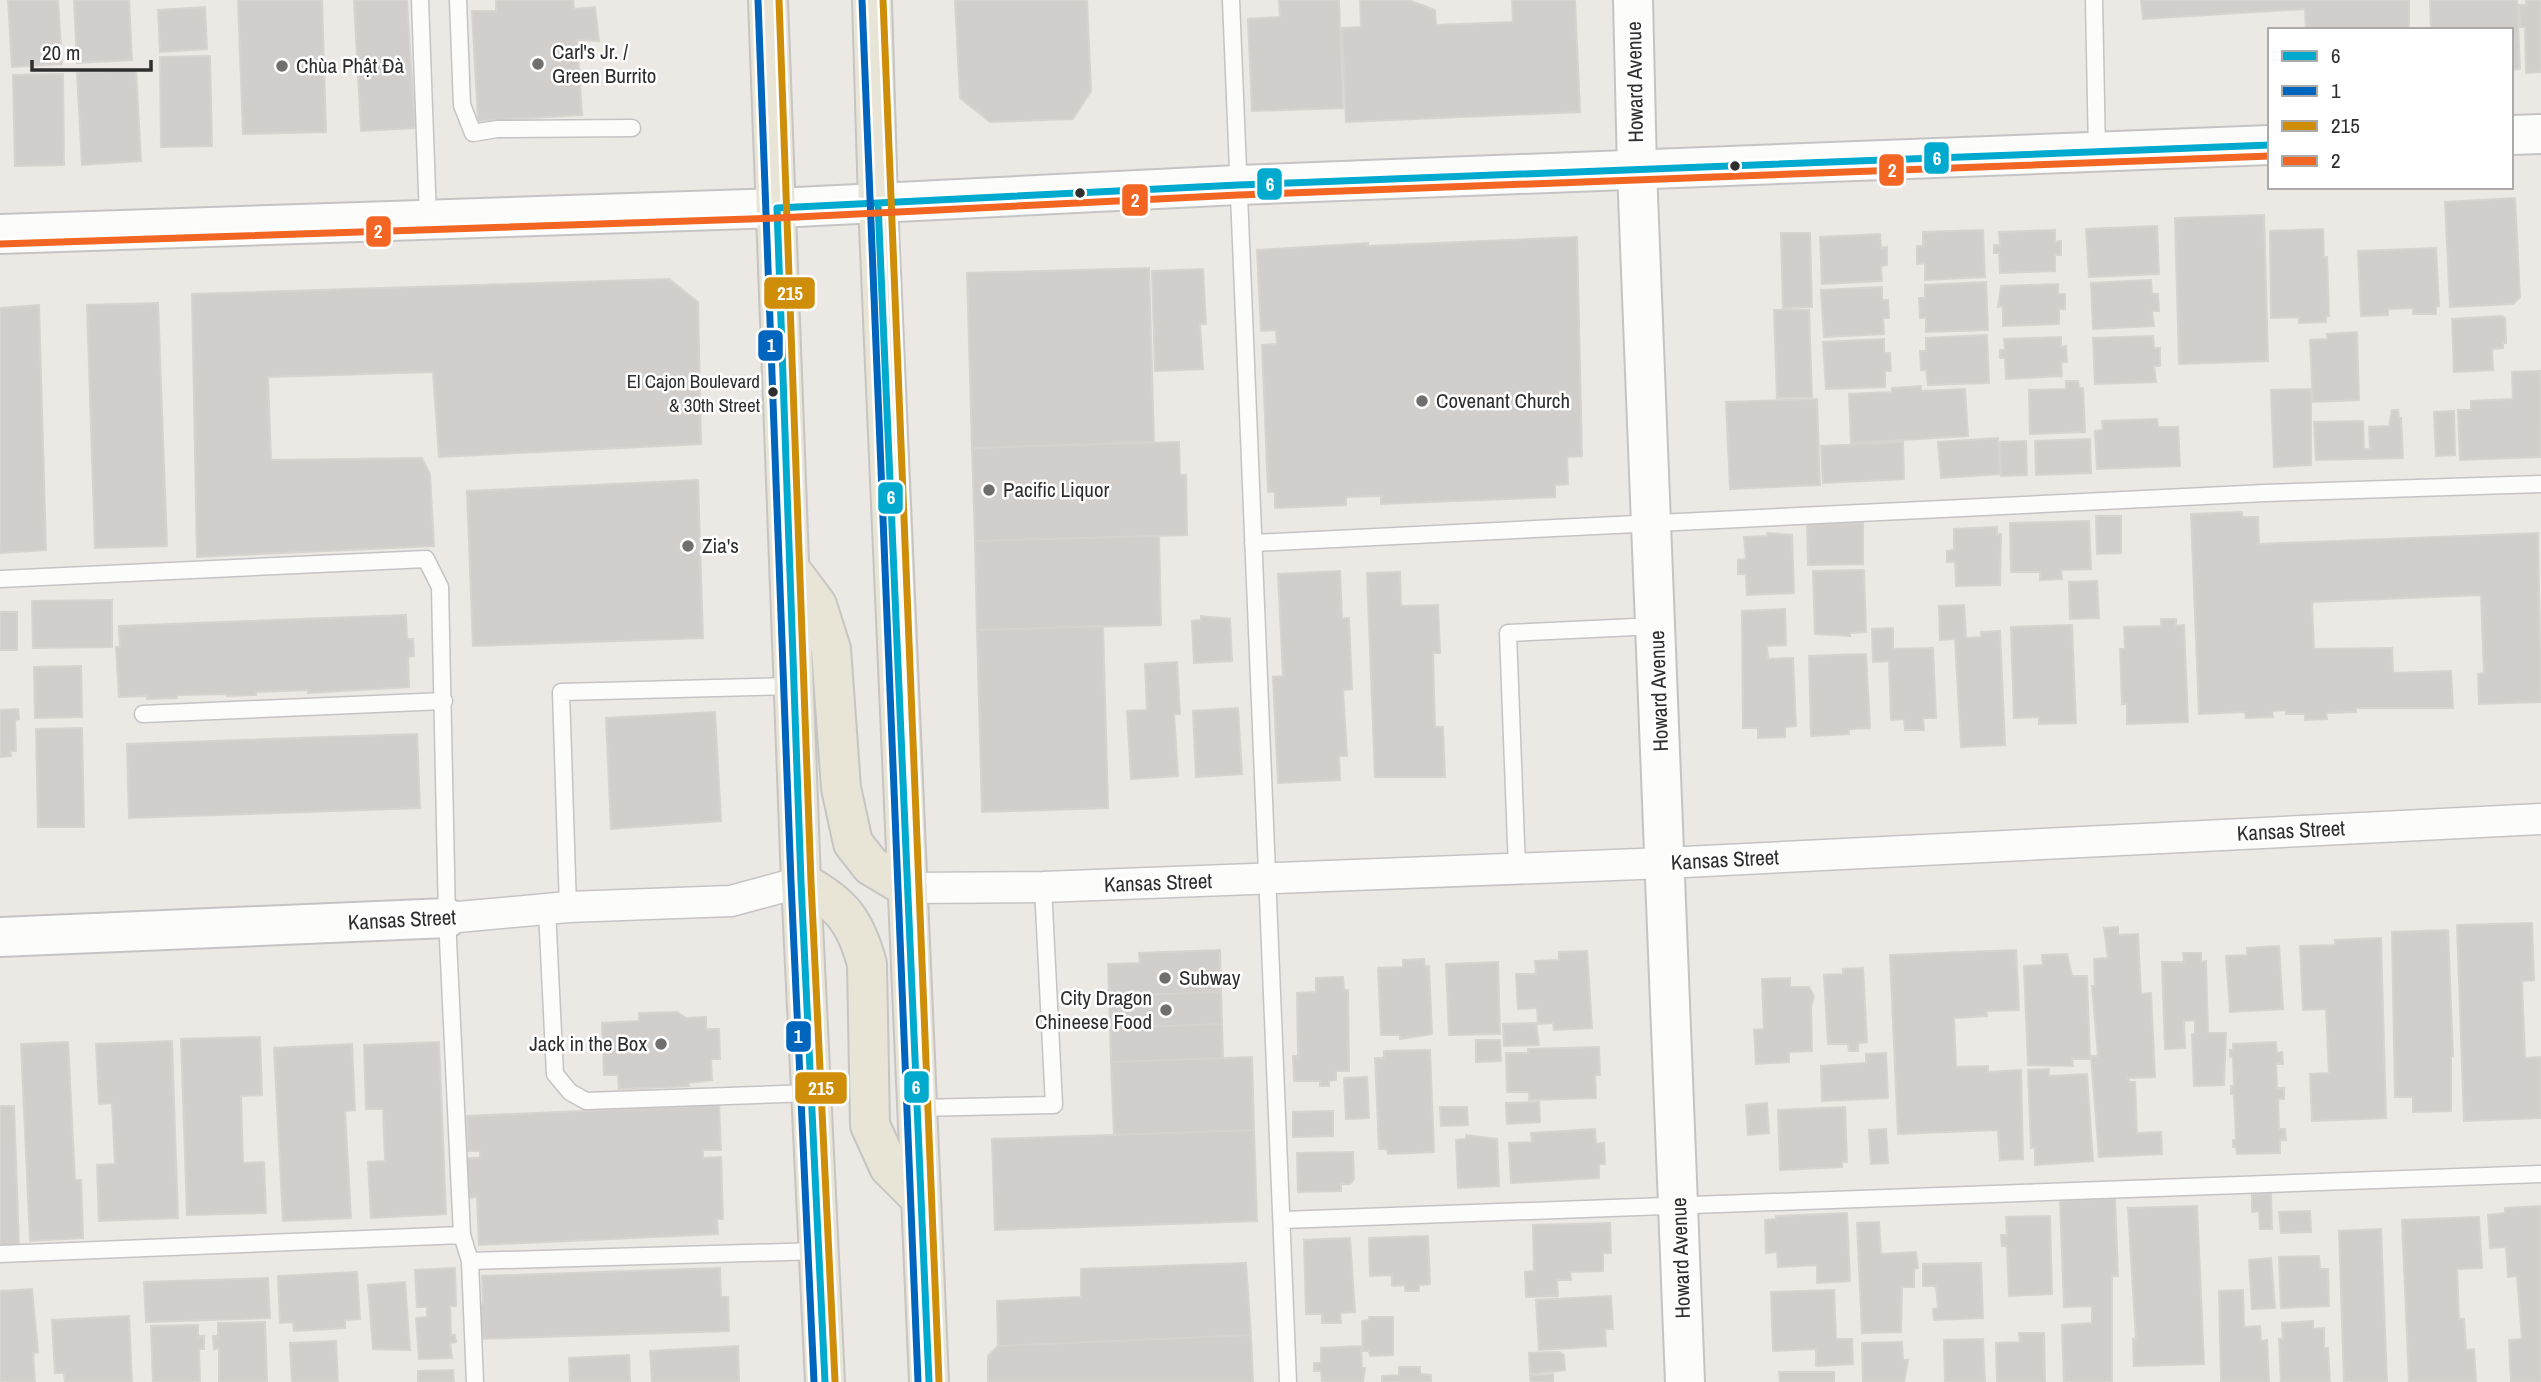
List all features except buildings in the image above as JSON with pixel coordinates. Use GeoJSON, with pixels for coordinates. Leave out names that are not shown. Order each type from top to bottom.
{"type":"FeatureCollection","features":[{"type":"Feature","properties":{"kind":"main road"},"geometry":{"type":"LineString","coordinates":[[768,0],[801,883],[825,1382]]}},
{"type":"Feature","properties":{"kind":"main road"},"geometry":{"type":"LineString","coordinates":[[872,0],[878,202],[929,1382]]}},
{"type":"Feature","properties":{"kind":"main road","name":"Howard Avenue"},"geometry":{"type":"LineString","coordinates":[[1633,0],[1637,170],[1685,1382]]}},
{"type":"Feature","properties":{"kind":"main road"},"geometry":{"type":"LineString","coordinates":[[2513,135],[2541,134]]}},
{"type":"Feature","properties":{"kind":"main road"},"geometry":{"type":"LineString","coordinates":[[0,234],[776,208],[1238,186],[2268,145]]}},
{"type":"Feature","properties":{"kind":"main road"},"geometry":{"type":"LineString","coordinates":[[790,569],[817,604],[831,649],[841,788],[853,843],[871,866],[908,888]]}},
{"type":"Feature","properties":{"kind":"main road"},"geometry":{"type":"LineString","coordinates":[[801,883],[835,904],[849,918],[861,942],[867,964],[870,1125],[889,1167],[920,1199]]}},
{"type":"Feature","properties":{"kind":"main road","name":"Kansas Street"},"geometry":{"type":"LineString","coordinates":[[0,937],[447,918]]}},
{"type":"Feature","properties":{"kind":"street","name":"Kansas Street"},"geometry":{"type":"LineString","coordinates":[[908,888],[1266,880],[2541,819]]}},
{"type":"Feature","properties":{"kind":"street","name":"Kansas Street"},"geometry":{"type":"LineString","coordinates":[[447,918],[557,908],[731,901],[801,883]]}},
{"type":"Feature","properties":{"kind":"lane"},"geometry":{"type":"LineString","coordinates":[[420,0],[428,218]]}},
{"type":"Feature","properties":{"kind":"lane"},"geometry":{"type":"LineString","coordinates":[[458,0],[462,104],[473,133],[511,128],[632,128]]}},
{"type":"Feature","properties":{"kind":"lane"},"geometry":{"type":"LineString","coordinates":[[1231,0],[1266,880],[1283,1220],[1287,1382]]}},
{"type":"Feature","properties":{"kind":"lane"},"geometry":{"type":"LineString","coordinates":[[2094,0],[2097,152]]}},
{"type":"Feature","properties":{"kind":"lane"},"geometry":{"type":"LineString","coordinates":[[1253,542],[2237,495],[2541,484]]}},
{"type":"Feature","properties":{"kind":"lane"},"geometry":{"type":"LineString","coordinates":[[0,579],[426,559],[440,587],[447,918],[462,1235],[470,1261],[475,1382]]}},
{"type":"Feature","properties":{"kind":"lane"},"geometry":{"type":"LineString","coordinates":[[1517,869],[1508,633],[1656,626]]}},
{"type":"Feature","properties":{"kind":"lane"},"geometry":{"type":"LineString","coordinates":[[794,685],[561,692],[555,1074],[570,1092],[586,1101],[811,1093]]}},
{"type":"Feature","properties":{"kind":"lane"},"geometry":{"type":"LineString","coordinates":[[143,714],[444,701]]}},
{"type":"Feature","properties":{"kind":"lane"},"geometry":{"type":"LineString","coordinates":[[917,1108],[1054,1105],[1044,887]]}},
{"type":"Feature","properties":{"kind":"lane"},"geometry":{"type":"LineString","coordinates":[[1283,1220],[2541,1174]]}},
{"type":"Feature","properties":{"kind":"lane"},"geometry":{"type":"LineString","coordinates":[[0,1254],[462,1235]]}},
{"type":"Feature","properties":{"kind":"lane"},"geometry":{"type":"LineString","coordinates":[[470,1261],[819,1251]]}},
{"type":"Feature","properties":{"kind":"transit line","name":"1"},"geometry":{"type":"LineString","coordinates":[[758,0],[791,882],[814,1382]]}},
{"type":"Feature","properties":{"kind":"transit line","name":"215"},"geometry":{"type":"LineString","coordinates":[[779,0],[811,882],[835,1381]]}},
{"type":"Feature","properties":{"kind":"transit line","name":"1"},"geometry":{"type":"LineString","coordinates":[[862,0],[918,1382]]}},
{"type":"Feature","properties":{"kind":"transit line","name":"215"},"geometry":{"type":"LineString","coordinates":[[883,0],[939,1382]]}},
{"type":"Feature","properties":{"kind":"transit line","name":"6"},"geometry":{"type":"LineString","coordinates":[[825,1382],[801,882],[777,208],[1238,185],[2268,145]]}},
{"type":"Feature","properties":{"kind":"transit line","name":"2"},"geometry":{"type":"LineString","coordinates":[[0,244],[777,218],[1238,195],[2268,156]]}},
{"type":"Feature","properties":{"kind":"transit line","name":"6"},"geometry":{"type":"LineString","coordinates":[[878,203],[929,1382]]}},
{"type":"Feature","properties":{"kind":"place","name":"Carl's Jr. / Green Burrito"},"geometry":{"type":"Point","coordinates":[538,64]}},
{"type":"Feature","properties":{"kind":"place","name":"Chùa Phật Đà"},"geometry":{"type":"Point","coordinates":[282,66]}},
{"type":"Feature","properties":{"kind":"place","name":"El Cajon Boulevard & 30th Street"},"geometry":{"type":"Point","coordinates":[773,392]}},
{"type":"Feature","properties":{"kind":"place","name":"Covenant Church"},"geometry":{"type":"Point","coordinates":[1422,401]}},
{"type":"Feature","properties":{"kind":"place","name":"Pacific Liquor"},"geometry":{"type":"Point","coordinates":[989,490]}},
{"type":"Feature","properties":{"kind":"place","name":"Zia's"},"geometry":{"type":"Point","coordinates":[688,546]}},
{"type":"Feature","properties":{"kind":"place","name":"Subway"},"geometry":{"type":"Point","coordinates":[1165,978]}},
{"type":"Feature","properties":{"kind":"place","name":"City Dragon Chineese Food"},"geometry":{"type":"Point","coordinates":[1166,1010]}},
{"type":"Feature","properties":{"kind":"place","name":"Jack in the Box"},"geometry":{"type":"Point","coordinates":[661,1044]}}]}
